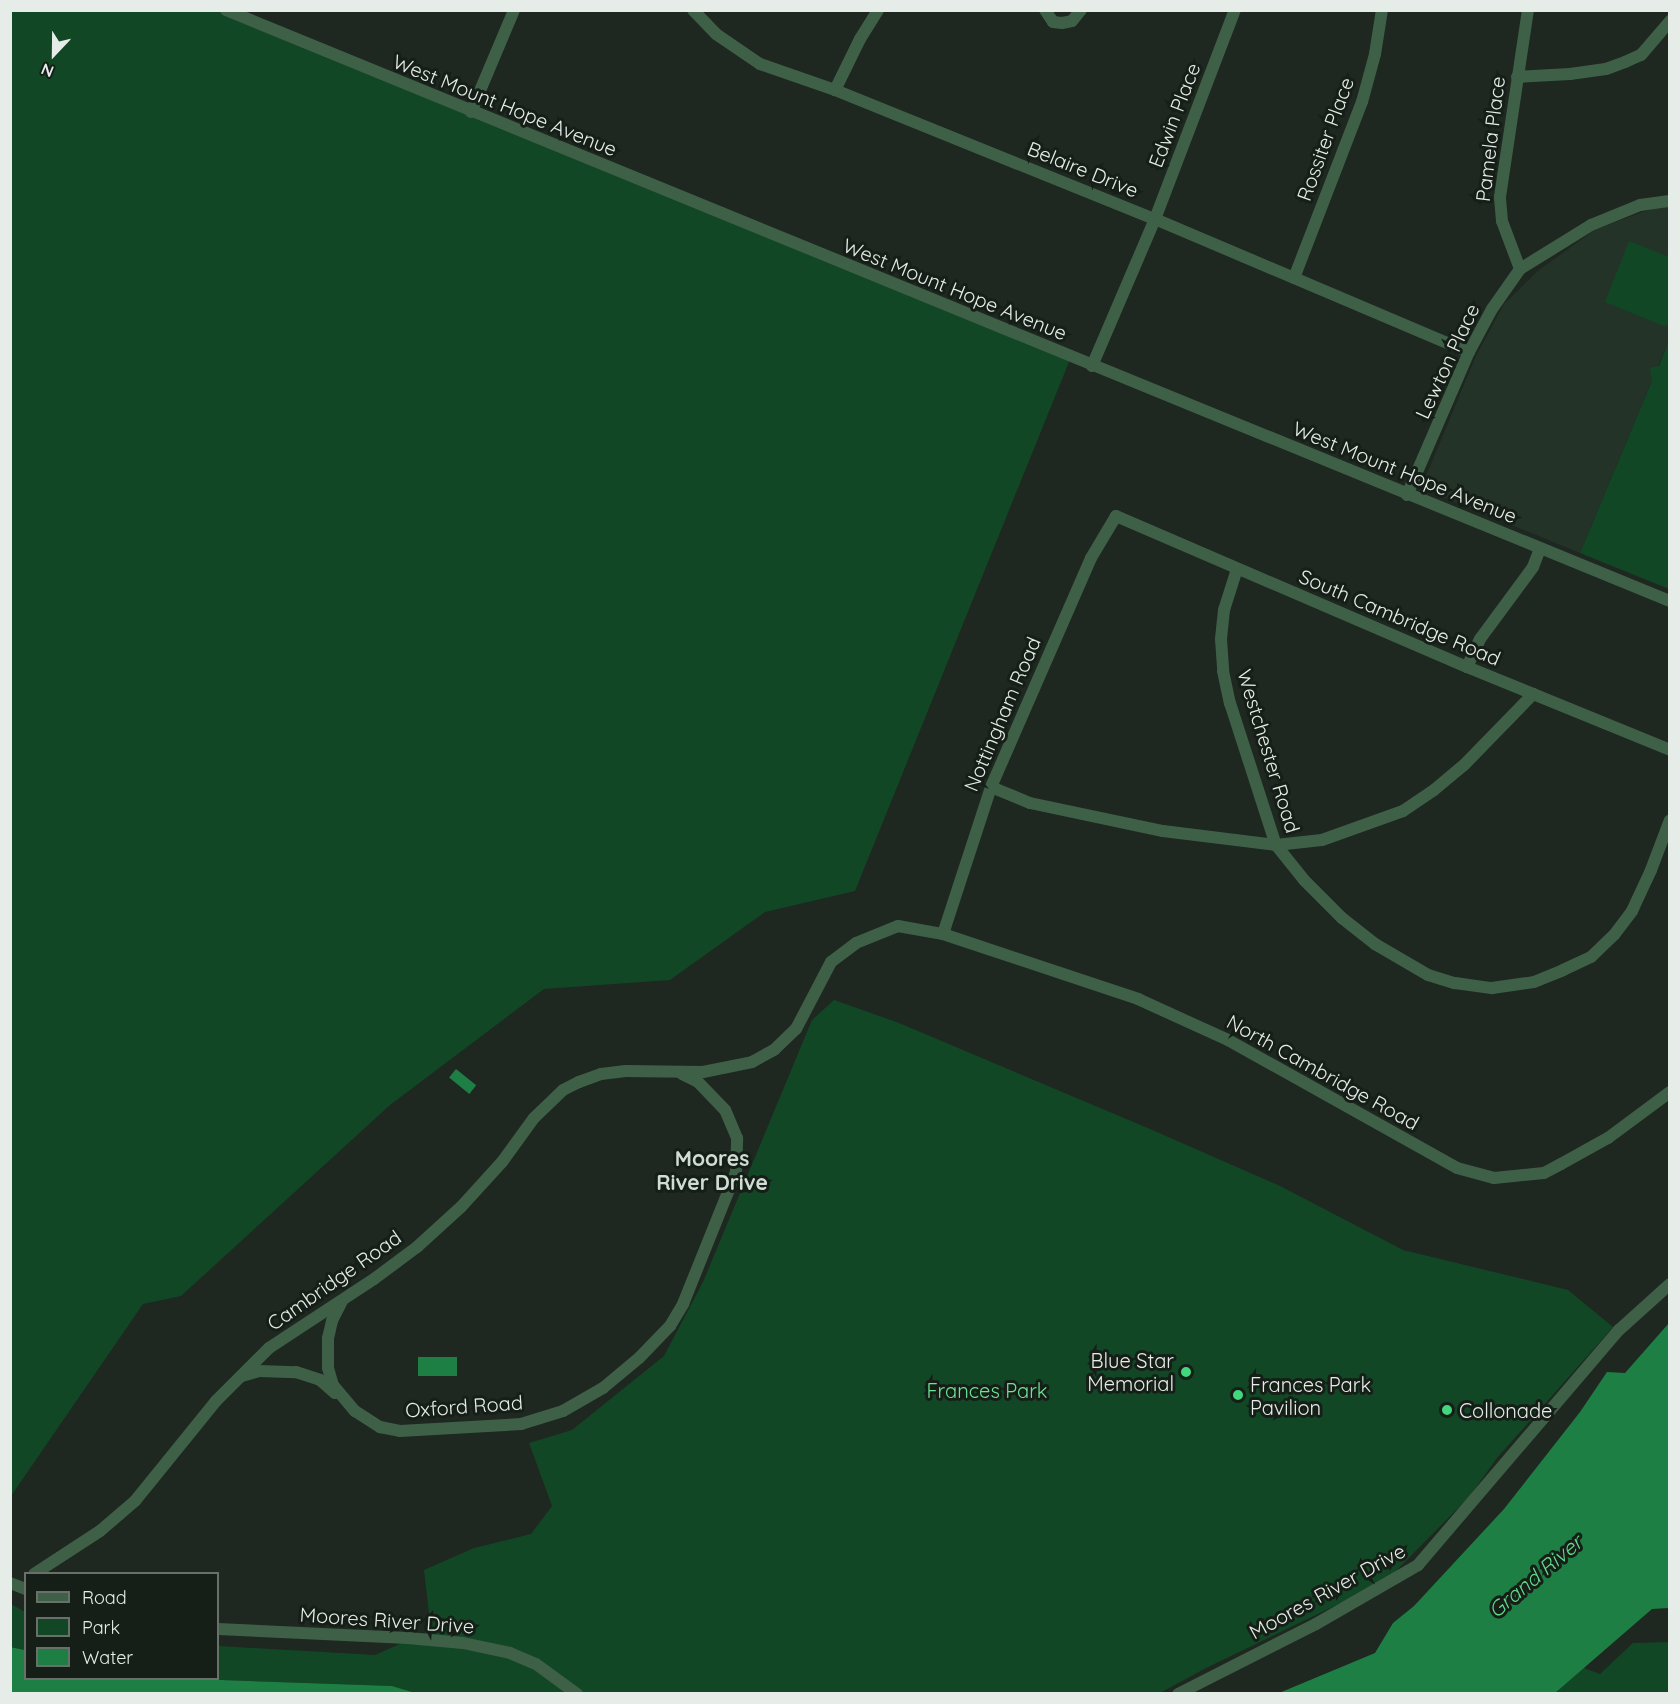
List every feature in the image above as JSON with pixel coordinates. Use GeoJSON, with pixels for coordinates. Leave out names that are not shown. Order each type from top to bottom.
{"type":"FeatureCollection","features":[{"type":"Feature","properties":{"kind":"street","name":"West Mount Hope Avenue"},"geometry":{"type":"LineString","coordinates":[[226,10],[1670,601]]}},
{"type":"Feature","properties":{"kind":"street"},"geometry":{"type":"LineString","coordinates":[[471,112],[514,10]]}},
{"type":"Feature","properties":{"kind":"street","name":"Belaire Drive"},"geometry":{"type":"LineString","coordinates":[[693,10],[716,34],[760,64],[835,90],[1155,219],[1468,352]]}},
{"type":"Feature","properties":{"kind":"street"},"geometry":{"type":"LineString","coordinates":[[835,90],[860,39],[878,10]]}},
{"type":"Feature","properties":{"kind":"street"},"geometry":{"type":"LineString","coordinates":[[1045,10],[1053,22],[1062,23],[1072,21],[1081,10]]}},
{"type":"Feature","properties":{"kind":"street","name":"Edwin Place"},"geometry":{"type":"LineString","coordinates":[[1092,366],[1155,219],[1235,10]]}},
{"type":"Feature","properties":{"kind":"street","name":"Rossiter Place"},"geometry":{"type":"LineString","coordinates":[[1294,278],[1362,102],[1375,54],[1382,10]]}},
{"type":"Feature","properties":{"kind":"street","name":"Pamela Place"},"geometry":{"type":"LineString","coordinates":[[1520,268],[1502,221],[1500,197],[1528,10]]}},
{"type":"Feature","properties":{"kind":"street"},"geometry":{"type":"LineString","coordinates":[[1517,77],[1570,74],[1616,66],[1641,55],[1670,21]]}},
{"type":"Feature","properties":{"kind":"street","name":"Lewton Place"},"geometry":{"type":"LineString","coordinates":[[1407,495],[1468,352],[1492,309],[1520,268],[1591,225],[1641,205],[1670,201]]}},
{"type":"Feature","properties":{"kind":"street","name":"South Cambridge Road"},"geometry":{"type":"LineString","coordinates":[[1116,516],[1467,667],[1670,750]]}},
{"type":"Feature","properties":{"kind":"street","name":"Nottingham Road"},"geometry":{"type":"LineString","coordinates":[[943,934],[991,787],[1091,558],[1116,516]]}},
{"type":"Feature","properties":{"kind":"street"},"geometry":{"type":"LineString","coordinates":[[1467,667],[1480,639],[1533,567],[1540,549]]}},
{"type":"Feature","properties":{"kind":"street","name":"Westchester Road"},"geometry":{"type":"LineString","coordinates":[[1237,569],[1224,610],[1221,639],[1223,671],[1230,703],[1276,845],[1304,880],[1342,918],[1375,944],[1428,975],[1455,983],[1492,988],[1534,982],[1591,957],[1614,935],[1632,911],[1670,820]]}},
{"type":"Feature","properties":{"kind":"street"},"geometry":{"type":"LineString","coordinates":[[991,787],[1030,803],[1163,831],[1276,845],[1322,840],[1403,811],[1434,790],[1465,764],[1533,694]]}},
{"type":"Feature","properties":{"kind":"street","name":"North Cambridge Road"},"geometry":{"type":"LineString","coordinates":[[679,1072],[726,1068],[752,1062],[775,1049],[796,1029],[831,962],[856,943],[898,926],[943,934],[1138,999],[1228,1040],[1457,1168],[1494,1178],[1544,1173],[1608,1138],[1670,1092]]}},
{"type":"Feature","properties":{"kind":"street","name":"Cambridge Road"},"geometry":{"type":"LineString","coordinates":[[37,1572],[100,1531],[135,1501],[195,1425],[269,1348],[340,1303],[417,1247],[461,1207],[502,1162],[534,1118],[563,1090],[601,1074],[626,1071],[679,1072]]}},
{"type":"Feature","properties":{"kind":"street","name":"Oxford Road"},"geometry":{"type":"LineString","coordinates":[[240,1377],[259,1371],[296,1372],[320,1380],[369,1421],[400,1431],[521,1424],[563,1411],[623,1373],[663,1335],[683,1304],[736,1172],[737,1138],[725,1110],[698,1082],[679,1072]]}},
{"type":"Feature","properties":{"kind":"street","name":"Moores River Drive"},"geometry":{"type":"LineString","coordinates":[[1178,1694],[1316,1623],[1418,1565],[1612,1338],[1670,1284]]}},
{"type":"Feature","properties":{"kind":"street","name":"Oxford Road"},"geometry":{"type":"LineString","coordinates":[[340,1303],[332,1321],[327,1353],[333,1385],[341,1397]]}},
{"type":"Feature","properties":{"kind":"street"},"geometry":{"type":"LineString","coordinates":[[10,1583],[24,1589]]}},
{"type":"Feature","properties":{"kind":"street","name":"Moores River Drive"},"geometry":{"type":"LineString","coordinates":[[219,1629],[408,1638],[463,1643],[510,1653],[536,1664],[577,1694]]}},
{"type":"Feature","properties":{"kind":"shaded area"},"geometry":{"type":"Polygon","coordinates":[[[1669,206],[1669,340],[1580,553],[1421,488],[1476,356],[1504,304],[1539,270],[1596,229],[1654,208],[1669,206]]]}},
{"type":"Feature","properties":{"kind":"green space"},"geometry":{"type":"Polygon","coordinates":[[[11,11],[226,11],[1071,357],[855,891],[765,912],[670,980],[544,989],[390,1105],[181,1296],[143,1304],[11,1496],[11,11]]]}},
{"type":"Feature","properties":{"kind":"green space"},"geometry":{"type":"Polygon","coordinates":[[[1629,241],[1669,257],[1670,319],[1666,327],[1605,302],[1629,241]]]}},
{"type":"Feature","properties":{"kind":"green space"},"geometry":{"type":"Polygon","coordinates":[[[1669,340],[1670,589],[1580,553],[1652,381],[1650,368],[1659,366],[1669,340]]]}},
{"type":"Feature","properties":{"kind":"green space","name":"Frances Park"},"geometry":{"type":"Polygon","coordinates":[[[834,1000],[899,1023],[1280,1186],[1403,1250],[1568,1290],[1613,1327],[1497,1458],[1469,1497],[1393,1574],[1351,1598],[1206,1668],[1160,1693],[415,1694],[392,1686],[219,1680],[219,1646],[375,1655],[431,1630],[424,1570],[474,1548],[531,1534],[552,1506],[529,1443],[572,1430],[664,1356],[703,1282],[812,1020],[834,1000]]]}},
{"type":"Feature","properties":{"kind":"green space"},"geometry":{"type":"Polygon","coordinates":[[[11,1604],[24,1611],[24,1650],[11,1647],[11,1604]]]}},
{"type":"Feature","properties":{"kind":"green space"},"geometry":{"type":"Polygon","coordinates":[[[1669,1642],[1669,1693],[1553,1694],[1581,1667],[1600,1674],[1633,1643],[1669,1642]]]}},
{"type":"Feature","properties":{"kind":"water"},"geometry":{"type":"Polygon","coordinates":[[[456,1069],[476,1085],[469,1094],[449,1078],[456,1069]]]}},
{"type":"Feature","properties":{"kind":"water","name":"Grand River"},"geometry":{"type":"Polygon","coordinates":[[[1669,1323],[1669,1608],[1652,1609],[1555,1693],[1279,1693],[1375,1653],[1393,1623],[1414,1606],[1504,1509],[1580,1412],[1607,1372],[1625,1373],[1669,1323]]]}},
{"type":"Feature","properties":{"kind":"water"},"geometry":{"type":"Polygon","coordinates":[[[418,1357],[457,1357],[457,1376],[418,1376],[418,1357]]]}},
{"type":"Feature","properties":{"kind":"water"},"geometry":{"type":"Polygon","coordinates":[[[10,1647],[24,1650],[24,1680],[219,1680],[392,1686],[415,1693],[11,1693],[10,1647]]]}},
{"type":"Feature","properties":{"kind":"place","name":"Blue Star Memorial"},"geometry":{"type":"Point","coordinates":[1186,1372]}},
{"type":"Feature","properties":{"kind":"place","name":"Frances Park Pavilion"},"geometry":{"type":"Point","coordinates":[1238,1395]}},
{"type":"Feature","properties":{"kind":"place","name":"Collonade"},"geometry":{"type":"Point","coordinates":[1447,1410]}},
{"type":"Feature","properties":{"kind":"district","name":"Moores River Drive"},"geometry":{"type":"Point","coordinates":[712,1170]}}]}
